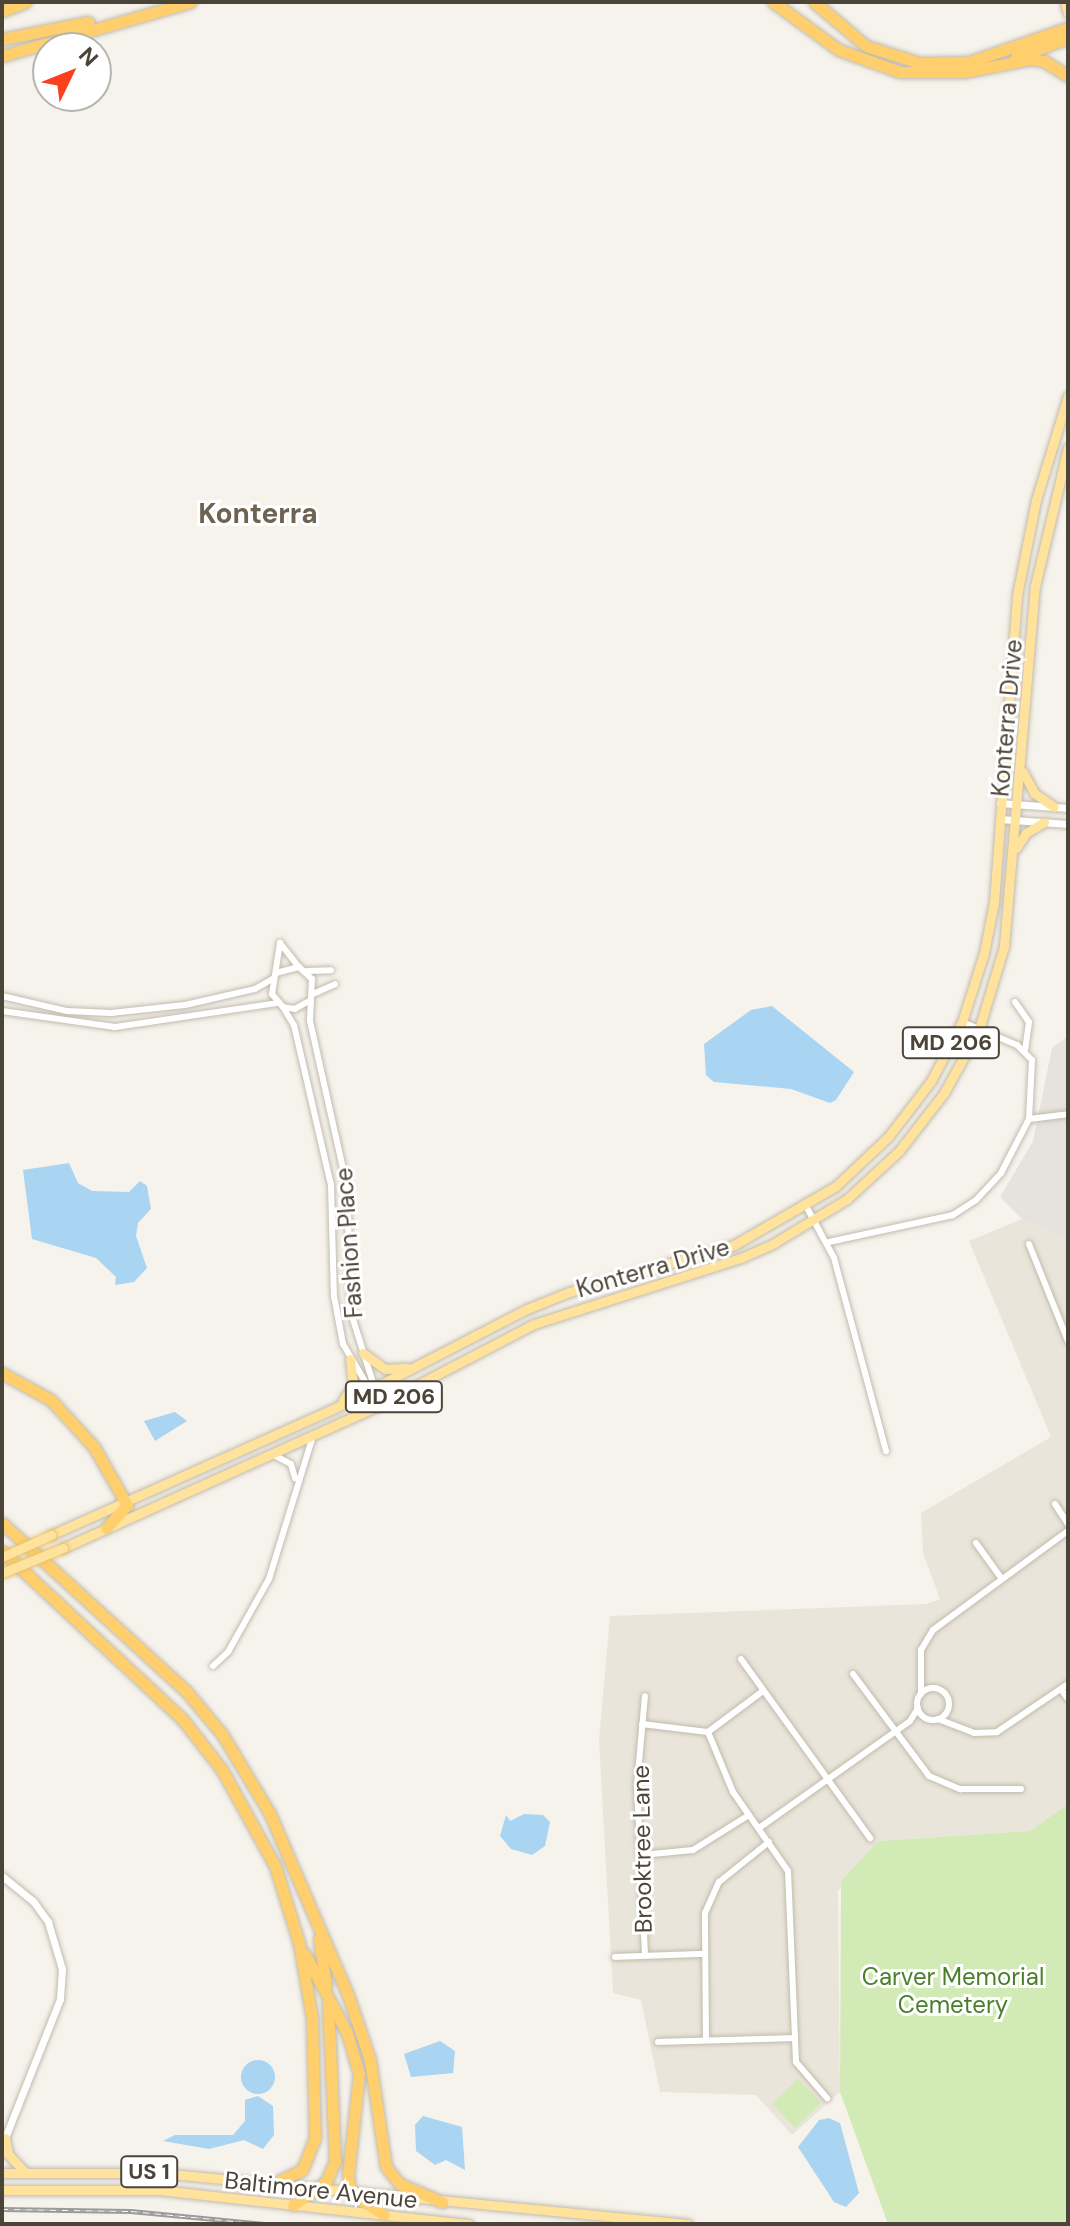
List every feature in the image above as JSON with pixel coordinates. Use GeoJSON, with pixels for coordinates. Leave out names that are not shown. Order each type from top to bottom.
{"type":"FeatureCollection","features":[{"type":"Feature","properties":{"kind":"highway"},"geometry":{"type":"LineString","coordinates":[[2,11],[25,2]]}},
{"type":"Feature","properties":{"kind":"highway"},"geometry":{"type":"LineString","coordinates":[[2,39],[188,2]]}},
{"type":"Feature","properties":{"kind":"highway"},"geometry":{"type":"LineString","coordinates":[[2,56],[188,2]]}},
{"type":"Feature","properties":{"kind":"highway"},"geometry":{"type":"LineString","coordinates":[[773,2],[839,50],[879,67],[919,75],[1044,61],[1068,76]]}},
{"type":"Feature","properties":{"kind":"highway"},"geometry":{"type":"LineString","coordinates":[[814,2],[866,46],[920,63],[982,59],[1068,28]]}},
{"type":"Feature","properties":{"kind":"highway"},"geometry":{"type":"LineString","coordinates":[[990,66],[1068,38]]}},
{"type":"Feature","properties":{"kind":"highway"},"geometry":{"type":"LineString","coordinates":[[2,1373],[71,1417],[127,1505],[106,1528]]}},
{"type":"Feature","properties":{"kind":"highway"},"geometry":{"type":"LineString","coordinates":[[2,1523],[186,1691],[222,1734],[270,1814],[317,1923],[370,2060],[386,2167],[400,2184],[442,2202]]}},
{"type":"Feature","properties":{"kind":"highway"},"geometry":{"type":"LineString","coordinates":[[2,1554],[151,1686],[204,1747],[275,1866],[299,1943],[312,2018],[315,2138],[302,2170],[271,2185]]}},
{"type":"Feature","properties":{"kind":"highway"},"geometry":{"type":"LineString","coordinates":[[293,2205],[318,2190],[331,2174],[336,2154],[327,1996],[317,1923]]}},
{"type":"Feature","properties":{"kind":"highway"},"geometry":{"type":"LineString","coordinates":[[299,1943],[347,2033],[359,2074],[348,2175],[350,2193],[384,2215]]}},
{"type":"Feature","properties":{"kind":"main road"},"geometry":{"type":"LineString","coordinates":[[1065,2],[1068,13]]}},
{"type":"Feature","properties":{"kind":"main road","name":"Konterra Drive"},"geometry":{"type":"LineString","coordinates":[[2,1554],[127,1505],[333,1409],[555,1298],[734,1245],[806,1206],[888,1137],[931,1081],[962,1022],[994,902],[1000,803],[1025,550],[1068,396]]}},
{"type":"Feature","properties":{"kind":"main road","name":"Konterra Drive"},"geometry":{"type":"LineString","coordinates":[[2,1573],[313,1436],[534,1324],[741,1258],[814,1220],[867,1182],[906,1143],[944,1093],[979,1029],[1004,946],[1015,851],[1035,586],[1068,448]]}},
{"type":"Feature","properties":{"kind":"main road"},"geometry":{"type":"LineString","coordinates":[[1061,473],[1068,463]]}},
{"type":"Feature","properties":{"kind":"main road"},"geometry":{"type":"LineString","coordinates":[[1021,767],[1034,793],[1054,807]]}},
{"type":"Feature","properties":{"kind":"main road"},"geometry":{"type":"LineString","coordinates":[[1015,851],[1026,833],[1044,822]]}},
{"type":"Feature","properties":{"kind":"main road"},"geometry":{"type":"LineString","coordinates":[[363,1353],[385,1369],[414,1367]]}},
{"type":"Feature","properties":{"kind":"main road"},"geometry":{"type":"LineString","coordinates":[[333,1409],[353,1386],[350,1359]]}},
{"type":"Feature","properties":{"kind":"main road"},"geometry":{"type":"LineString","coordinates":[[3,2140],[8,2154],[26,2172]]}},
{"type":"Feature","properties":{"kind":"main road","name":"Baltimore Avenue"},"geometry":{"type":"LineString","coordinates":[[2,2173],[149,2172],[688,2224]]}},
{"type":"Feature","properties":{"kind":"main road","name":"Baltimore Avenue"},"geometry":{"type":"LineString","coordinates":[[2,2190],[113,2187],[469,2224]]}},
{"type":"Feature","properties":{"kind":"street"},"geometry":{"type":"LineString","coordinates":[[1000,803],[1068,808]]}},
{"type":"Feature","properties":{"kind":"street"},"geometry":{"type":"LineString","coordinates":[[1000,819],[1068,824]]}},
{"type":"Feature","properties":{"kind":"street"},"geometry":{"type":"LineString","coordinates":[[274,976],[280,943],[302,969]]}},
{"type":"Feature","properties":{"kind":"street"},"geometry":{"type":"LineString","coordinates":[[2,996],[67,1011],[111,1013],[185,1005],[255,989],[274,976],[302,969],[331,970]]}},
{"type":"Feature","properties":{"kind":"street","name":"Fashion Place"},"geometry":{"type":"LineString","coordinates":[[302,969],[312,997],[310,1021],[347,1187],[348,1290],[379,1405]]}},
{"type":"Feature","properties":{"kind":"street","name":"Fashion Place"},"geometry":{"type":"LineString","coordinates":[[274,976],[280,1005],[294,1025],[331,1185],[334,1296],[350,1359],[373,1389]]}},
{"type":"Feature","properties":{"kind":"street"},"geometry":{"type":"LineString","coordinates":[[2,1011],[115,1027],[280,1005],[295,1009],[335,984]]}},
{"type":"Feature","properties":{"kind":"street"},"geometry":{"type":"LineString","coordinates":[[829,1242],[933,1222],[966,1208],[997,1180],[1029,1119],[1033,1067],[1025,1050],[1029,1022],[1015,1002]]}},
{"type":"Feature","properties":{"kind":"street"},"geometry":{"type":"LineString","coordinates":[[962,1022],[1025,1050]]}},
{"type":"Feature","properties":{"kind":"street"},"geometry":{"type":"LineString","coordinates":[[1029,1119],[1068,1114]]}},
{"type":"Feature","properties":{"kind":"street"},"geometry":{"type":"LineString","coordinates":[[806,1206],[829,1242],[886,1451]]}},
{"type":"Feature","properties":{"kind":"street"},"geometry":{"type":"LineString","coordinates":[[1029,1244],[1068,1341]]}},
{"type":"Feature","properties":{"kind":"street"},"geometry":{"type":"LineString","coordinates":[[213,1666],[228,1652],[269,1579],[294,1486],[313,1436]]}},
{"type":"Feature","properties":{"kind":"street"},"geometry":{"type":"LineString","coordinates":[[272,1454],[291,1464],[294,1486]]}},
{"type":"Feature","properties":{"kind":"street"},"geometry":{"type":"LineString","coordinates":[[1055,1504],[1068,1524]]}},
{"type":"Feature","properties":{"kind":"street"},"geometry":{"type":"LineString","coordinates":[[910,1721],[918,1708],[921,1694],[920,1658],[928,1635],[1068,1531]]}},
{"type":"Feature","properties":{"kind":"street"},"geometry":{"type":"LineString","coordinates":[[976,1543],[1002,1579]]}},
{"type":"Feature","properties":{"kind":"street"},"geometry":{"type":"LineString","coordinates":[[741,1659],[870,1838]]}},
{"type":"Feature","properties":{"kind":"street"},"geometry":{"type":"LineString","coordinates":[[853,1674],[922,1770],[940,1783],[986,1791],[1021,1789]]}},
{"type":"Feature","properties":{"kind":"street"},"geometry":{"type":"LineString","coordinates":[[923,1682],[945,1694],[951,1721]]}},
{"type":"Feature","properties":{"kind":"street"},"geometry":{"type":"LineString","coordinates":[[759,1828],[910,1721],[924,1717],[951,1721],[974,1733],[997,1732],[1065,1686],[1068,1699]]}},
{"type":"Feature","properties":{"kind":"street"},"geometry":{"type":"LineString","coordinates":[[921,1694],[933,1689]]}},
{"type":"Feature","properties":{"kind":"street"},"geometry":{"type":"LineString","coordinates":[[642,1724],[708,1732],[763,1691]]}},
{"type":"Feature","properties":{"kind":"street","name":"Brooktree Lane"},"geometry":{"type":"LineString","coordinates":[[645,1696],[637,1785],[645,1954]]}},
{"type":"Feature","properties":{"kind":"street"},"geometry":{"type":"LineString","coordinates":[[918,1708],[924,1717]]}},
{"type":"Feature","properties":{"kind":"street"},"geometry":{"type":"LineString","coordinates":[[938,1719],[948,1711]]}},
{"type":"Feature","properties":{"kind":"street"},"geometry":{"type":"LineString","coordinates":[[708,1732],[721,1770],[788,1871],[792,1890],[796,2062],[827,2098]]}},
{"type":"Feature","properties":{"kind":"street"},"geometry":{"type":"LineString","coordinates":[[642,1855],[693,1850],[749,1815]]}},
{"type":"Feature","properties":{"kind":"street"},"geometry":{"type":"LineString","coordinates":[[706,2040],[703,1954],[712,1895],[734,1867],[769,1842]]}},
{"type":"Feature","properties":{"kind":"street"},"geometry":{"type":"LineString","coordinates":[[2,1876],[33,1901],[48,1922],[62,1969],[60,1999],[3,2140]]}},
{"type":"Feature","properties":{"kind":"street"},"geometry":{"type":"LineString","coordinates":[[615,1957],[703,1954]]}},
{"type":"Feature","properties":{"kind":"street"},"geometry":{"type":"LineString","coordinates":[[658,2042],[794,2038]]}},
{"type":"Feature","properties":{"kind":"shaded area"},"geometry":{"type":"Polygon","coordinates":[[[1068,1036],[1068,1241],[1022,1219],[1000,1197],[1033,1141],[1052,1048],[1068,1036]]]}},
{"type":"Feature","properties":{"kind":"shaded area"},"geometry":{"type":"Polygon","coordinates":[[[1022,1219],[1068,1241],[1068,1804],[1030,1831],[879,1841],[838,1891],[840,2092],[792,2135],[756,2095],[660,2092],[641,2000],[613,1993],[599,1741],[610,1616],[926,1604],[940,1599],[923,1553],[921,1513],[1051,1437],[969,1241],[1022,1219]]]}},
{"type":"Feature","properties":{"kind":"green space","name":"Carver Memorial Cemetery"},"geometry":{"type":"Polygon","coordinates":[[[1068,1804],[1068,2223],[888,2224],[840,2092],[841,1881],[879,1841],[1030,1831],[1068,1804]]]}},
{"type":"Feature","properties":{"kind":"green space"},"geometry":{"type":"Polygon","coordinates":[[[798,2079],[821,2103],[795,2128],[772,2104],[798,2079]]]}},
{"type":"Feature","properties":{"kind":"water"},"geometry":{"type":"Polygon","coordinates":[[[772,1006],[854,1072],[836,1100],[830,1103],[791,1089],[714,1082],[706,1075],[704,1044],[751,1010],[772,1006]]]}},
{"type":"Feature","properties":{"kind":"water"},"geometry":{"type":"Polygon","coordinates":[[[69,1163],[78,1183],[92,1191],[129,1192],[140,1181],[147,1186],[151,1209],[138,1223],[136,1236],[147,1268],[134,1282],[115,1285],[116,1277],[96,1258],[32,1239],[23,1170],[69,1163]]]}},
{"type":"Feature","properties":{"kind":"water"},"geometry":{"type":"Polygon","coordinates":[[[175,1412],[187,1421],[155,1441],[144,1421],[175,1412]]]}},
{"type":"Feature","properties":{"kind":"water"},"geometry":{"type":"Polygon","coordinates":[[[524,1814],[543,1815],[550,1822],[545,1846],[532,1855],[511,1849],[500,1836],[506,1815],[510,1821],[524,1814]]]}},
{"type":"Feature","properties":{"kind":"water"},"geometry":{"type":"Polygon","coordinates":[[[440,2041],[455,2051],[453,2073],[411,2077],[404,2054],[440,2041]]]}},
{"type":"Feature","properties":{"kind":"water"},"geometry":{"type":"Polygon","coordinates":[[[258,2060],[270,2065],[275,2077],[270,2089],[258,2094],[246,2089],[241,2077],[246,2065],[258,2060]]]}},
{"type":"Feature","properties":{"kind":"water"},"geometry":{"type":"Polygon","coordinates":[[[258,2096],[273,2106],[274,2135],[263,2149],[244,2140],[209,2149],[163,2141],[175,2135],[233,2135],[245,2121],[245,2100],[258,2096]]]}},
{"type":"Feature","properties":{"kind":"water"},"geometry":{"type":"Polygon","coordinates":[[[423,2116],[462,2127],[465,2170],[446,2160],[435,2165],[416,2151],[415,2125],[423,2116]]]}},
{"type":"Feature","properties":{"kind":"water"},"geometry":{"type":"Polygon","coordinates":[[[829,2118],[840,2123],[859,2193],[846,2207],[834,2202],[798,2147],[819,2120],[829,2118]]]}},
{"type":"Feature","properties":{"kind":"railway"},"geometry":{"type":"LineString","coordinates":[[2,2209],[131,2211],[267,2224]]}},
{"type":"Feature","properties":{"kind":"district","name":"Konterra"},"geometry":{"type":"Point","coordinates":[258,514]}}]}
